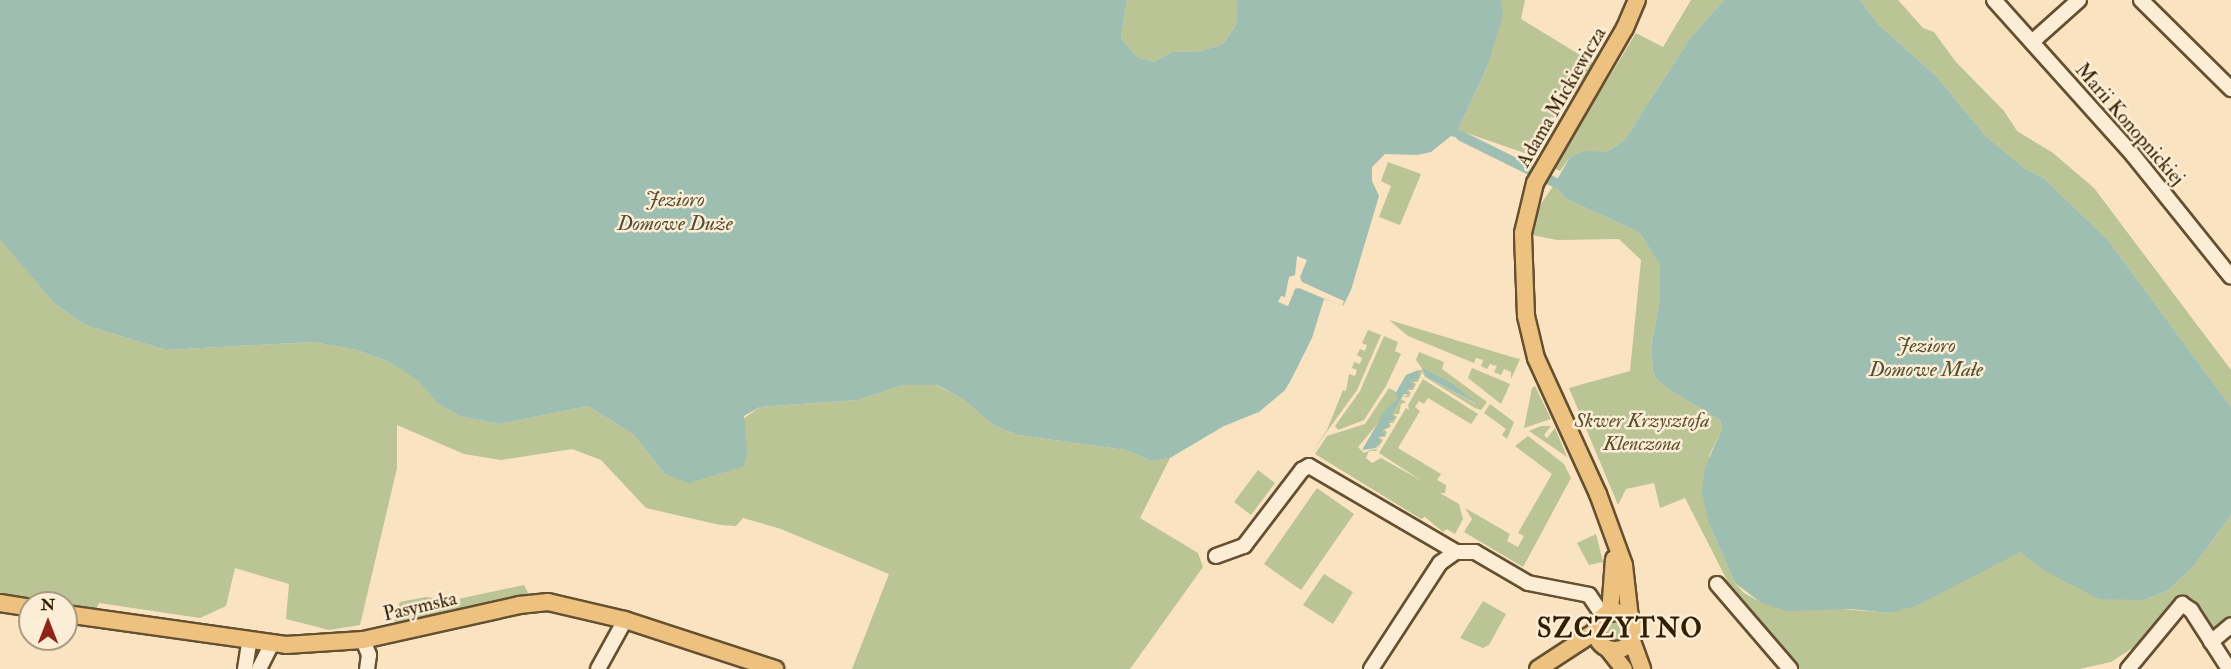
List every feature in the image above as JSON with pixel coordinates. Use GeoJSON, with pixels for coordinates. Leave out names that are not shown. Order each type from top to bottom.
{"type":"FeatureCollection","features":[{"type":"Feature","properties":{"kind":"main road","name":"Adama Mickiewicza"},"geometry":{"type":"LineString","coordinates":[[1637,0],[1625,28],[1535,183],[1523,233],[1523,275],[1536,358],[1598,494],[1624,566],[1630,618],[1635,627],[1632,641],[1642,669]]}},
{"type":"Feature","properties":{"kind":"main road"},"geometry":{"type":"LineString","coordinates":[[1613,537],[1604,631],[1624,669]]}},
{"type":"Feature","properties":{"kind":"main road","name":"Pasymska"},"geometry":{"type":"LineString","coordinates":[[78,616],[271,645],[363,640],[538,602],[572,606],[625,620],[774,669]]}},
{"type":"Feature","properties":{"kind":"main road"},"geometry":{"type":"LineString","coordinates":[[0,603],[18,606]]}},
{"type":"Feature","properties":{"kind":"main road"},"geometry":{"type":"LineString","coordinates":[[1538,669],[1630,618]]}},
{"type":"Feature","properties":{"kind":"main road"},"geometry":{"type":"LineString","coordinates":[[1604,631],[1622,648],[1632,641]]}},
{"type":"Feature","properties":{"kind":"main road"},"geometry":{"type":"LineString","coordinates":[[1556,669],[1604,631]]}},
{"type":"Feature","properties":{"kind":"street","name":"Marii Konopnickiej"},"geometry":{"type":"LineString","coordinates":[[1994,0],[2133,155],[2231,277]]}},
{"type":"Feature","properties":{"kind":"street"},"geometry":{"type":"LineString","coordinates":[[2032,42],[2079,0]]}},
{"type":"Feature","properties":{"kind":"street"},"geometry":{"type":"LineString","coordinates":[[2141,0],[2231,89]]}},
{"type":"Feature","properties":{"kind":"street"},"geometry":{"type":"LineString","coordinates":[[1216,556],[1244,546],[1302,470],[1309,466],[1456,552],[1475,552],[1528,583],[1589,595],[1604,631]]}},
{"type":"Feature","properties":{"kind":"street"},"geometry":{"type":"LineString","coordinates":[[1371,669],[1440,563],[1456,552]]}},
{"type":"Feature","properties":{"kind":"street"},"geometry":{"type":"LineString","coordinates":[[1717,584],[1790,669]]}},
{"type":"Feature","properties":{"kind":"street"},"geometry":{"type":"LineString","coordinates":[[2131,668],[2182,604],[2191,610],[2229,669]]}},
{"type":"Feature","properties":{"kind":"street"},"geometry":{"type":"LineString","coordinates":[[598,669],[625,620]]}},
{"type":"Feature","properties":{"kind":"street"},"geometry":{"type":"LineString","coordinates":[[2211,642],[2231,625]]}},
{"type":"Feature","properties":{"kind":"street"},"geometry":{"type":"LineString","coordinates":[[363,640],[369,655],[367,669]]}},
{"type":"Feature","properties":{"kind":"street"},"geometry":{"type":"LineString","coordinates":[[245,669],[249,642]]}},
{"type":"Feature","properties":{"kind":"street"},"geometry":{"type":"LineString","coordinates":[[259,669],[271,645]]}},
{"type":"Feature","properties":{"kind":"green space"},"geometry":{"type":"Polygon","coordinates":[[[1127,0],[1238,0],[1239,2],[1236,25],[1223,44],[1201,51],[1171,52],[1155,62],[1137,57],[1121,38],[1127,0]]]}},
{"type":"Feature","properties":{"kind":"green space"},"geometry":{"type":"Polygon","coordinates":[[[1500,0],[1525,0],[1521,19],[1593,63],[1533,156],[1458,130],[1487,67],[1500,0]]]}},
{"type":"Feature","properties":{"kind":"green space"},"geometry":{"type":"Polygon","coordinates":[[[1691,0],[1724,0],[1690,38],[1624,141],[1606,152],[1570,157],[1560,171],[1554,168],[1636,33],[1663,47],[1691,0]]]}},
{"type":"Feature","properties":{"kind":"green space"},"geometry":{"type":"Polygon","coordinates":[[[1860,0],[1898,0],[1923,28],[1934,32],[1955,61],[2004,111],[2017,131],[2053,153],[2094,188],[2231,370],[2231,407],[2108,240],[2044,178],[2024,168],[1985,135],[1936,76],[1879,25],[1860,0]]]}},
{"type":"Feature","properties":{"kind":"green space"},"geometry":{"type":"Polygon","coordinates":[[[1388,162],[1421,174],[1400,225],[1379,217],[1391,186],[1381,181],[1388,162]]]}},
{"type":"Feature","properties":{"kind":"green space","name":"Skwer Krzysztofa Klenczona"},"geometry":{"type":"Polygon","coordinates":[[[1554,185],[1566,199],[1639,232],[1660,265],[1660,299],[1651,347],[1653,371],[1656,379],[1671,391],[1720,420],[1722,429],[1709,456],[1709,524],[1735,583],[1744,593],[1760,602],[1889,613],[2020,552],[2067,582],[2144,600],[2167,591],[2193,567],[2231,515],[2231,625],[2211,642],[2178,606],[2158,622],[2142,642],[2111,662],[2079,669],[1799,669],[1731,588],[1685,498],[1660,508],[1654,483],[1626,489],[1618,505],[1569,388],[1630,371],[1641,260],[1619,239],[1557,240],[1532,235],[1538,208],[1554,185]]]}},
{"type":"Feature","properties":{"kind":"green space"},"geometry":{"type":"Polygon","coordinates":[[[0,238],[54,303],[85,325],[166,350],[313,342],[357,350],[389,362],[420,381],[437,403],[459,416],[499,424],[588,406],[634,435],[665,474],[760,407],[858,400],[903,385],[936,385],[963,399],[993,425],[1018,435],[1126,450],[1151,461],[1170,458],[1140,518],[1198,553],[1203,567],[1130,669],[852,669],[889,574],[781,529],[743,518],[736,526],[720,525],[646,508],[601,460],[572,449],[501,460],[464,454],[397,425],[397,468],[360,625],[329,630],[286,619],[289,584],[235,568],[226,606],[200,618],[99,603],[96,610],[78,607],[78,591],[18,591],[18,596],[0,593],[0,238]]]}},
{"type":"Feature","properties":{"kind":"green space"},"geometry":{"type":"Polygon","coordinates":[[[1389,320],[1520,359],[1511,379],[1511,372],[1504,369],[1501,375],[1494,372],[1497,366],[1490,364],[1487,369],[1481,366],[1483,360],[1476,358],[1474,363],[1408,336],[1389,320]]]}},
{"type":"Feature","properties":{"kind":"green space"},"geometry":{"type":"Polygon","coordinates":[[[1368,330],[1381,335],[1357,390],[1312,452],[1327,430],[1343,390],[1346,391],[1349,374],[1355,376],[1357,370],[1352,368],[1354,362],[1360,364],[1362,358],[1357,355],[1360,349],[1365,351],[1367,345],[1362,343],[1368,330]]]}},
{"type":"Feature","properties":{"kind":"green space"},"geometry":{"type":"Polygon","coordinates":[[[1384,336],[1398,342],[1395,351],[1401,354],[1386,386],[1364,420],[1338,430],[1335,426],[1360,391],[1384,336]]]}},
{"type":"Feature","properties":{"kind":"green space"},"geometry":{"type":"Polygon","coordinates":[[[1419,352],[1444,362],[1442,369],[1487,402],[1481,410],[1425,377],[1422,372],[1418,382],[1413,382],[1416,384],[1413,390],[1408,390],[1411,393],[1409,397],[1402,397],[1409,395],[1407,390],[1419,370],[1422,370],[1426,377],[1478,405],[1451,382],[1421,367],[1416,360],[1419,352]]]}},
{"type":"Feature","properties":{"kind":"green space"},"geometry":{"type":"Polygon","coordinates":[[[1472,368],[1510,384],[1501,404],[1468,378],[1472,368]]]}},
{"type":"Feature","properties":{"kind":"green space"},"geometry":{"type":"Polygon","coordinates":[[[1423,379],[1478,414],[1471,424],[1428,398],[1424,404],[1419,401],[1415,407],[1420,411],[1398,448],[1441,474],[1437,480],[1446,485],[1445,493],[1440,493],[1459,504],[1463,519],[1455,534],[1447,529],[1443,532],[1425,517],[1421,519],[1315,454],[1327,436],[1365,424],[1389,388],[1396,392],[1398,399],[1358,447],[1364,453],[1370,450],[1377,449],[1380,441],[1378,437],[1380,434],[1384,435],[1382,430],[1385,426],[1389,426],[1386,423],[1401,399],[1406,402],[1401,404],[1399,414],[1393,414],[1397,417],[1393,423],[1388,423],[1391,426],[1384,430],[1387,432],[1385,437],[1379,437],[1383,440],[1376,451],[1369,451],[1366,458],[1372,463],[1381,458],[1422,481],[1379,453],[1406,408],[1409,410],[1408,405],[1423,379]]]}},
{"type":"Feature","properties":{"kind":"green space"},"geometry":{"type":"Polygon","coordinates":[[[1535,386],[1551,419],[1524,428],[1532,388],[1535,386]]]}},
{"type":"Feature","properties":{"kind":"green space"},"geometry":{"type":"Polygon","coordinates":[[[1490,404],[1514,422],[1507,439],[1502,435],[1506,429],[1484,413],[1490,404]]]}},
{"type":"Feature","properties":{"kind":"green space"},"geometry":{"type":"Polygon","coordinates":[[[1541,426],[1551,426],[1544,435],[1547,438],[1555,428],[1567,457],[1529,431],[1541,426]]]}},
{"type":"Feature","properties":{"kind":"green space"},"geometry":{"type":"Polygon","coordinates":[[[1528,436],[1564,464],[1571,478],[1523,567],[1464,532],[1472,519],[1465,508],[1510,534],[1507,541],[1518,547],[1524,536],[1518,533],[1552,474],[1515,446],[1528,436]]]}},
{"type":"Feature","properties":{"kind":"green space"},"geometry":{"type":"Polygon","coordinates":[[[1258,470],[1275,483],[1251,515],[1234,502],[1258,470]]]}},
{"type":"Feature","properties":{"kind":"green space"},"geometry":{"type":"Polygon","coordinates":[[[1317,488],[1354,514],[1301,590],[1264,564],[1317,488]]]}},
{"type":"Feature","properties":{"kind":"green space"},"geometry":{"type":"Polygon","coordinates":[[[1596,534],[1603,562],[1589,565],[1577,543],[1596,534]]]}},
{"type":"Feature","properties":{"kind":"green space"},"geometry":{"type":"Polygon","coordinates":[[[1324,574],[1353,592],[1333,624],[1303,605],[1324,574]]]}},
{"type":"Feature","properties":{"kind":"green space"},"geometry":{"type":"Polygon","coordinates":[[[524,585],[529,595],[399,625],[393,619],[400,602],[426,597],[453,600],[524,585]]]}},
{"type":"Feature","properties":{"kind":"green space"},"geometry":{"type":"Polygon","coordinates":[[[1483,601],[1506,614],[1489,645],[1483,648],[1460,638],[1483,601]]]}},
{"type":"Feature","properties":{"kind":"green space"},"geometry":{"type":"Polygon","coordinates":[[[1615,618],[1624,622],[1628,631],[1624,640],[1615,644],[1606,640],[1602,631],[1606,622],[1615,618]]]}},
{"type":"Feature","properties":{"kind":"water","name":"Jezioro Domowe Duże"},"geometry":{"type":"Polygon","coordinates":[[[0,0],[1127,0],[1121,38],[1137,57],[1155,62],[1171,52],[1201,51],[1223,44],[1236,25],[1238,0],[1501,0],[1503,15],[1487,67],[1458,130],[1462,131],[1459,138],[1451,136],[1431,152],[1417,155],[1385,154],[1372,167],[1372,181],[1379,196],[1351,290],[1343,306],[1324,299],[1312,338],[1292,378],[1285,390],[1259,412],[1224,426],[1170,458],[1151,461],[1126,450],[1018,435],[993,425],[963,399],[937,385],[903,385],[858,400],[760,407],[744,416],[747,453],[744,466],[689,483],[665,474],[634,435],[588,406],[499,424],[459,416],[437,403],[419,381],[389,362],[357,350],[313,342],[166,350],[85,325],[54,303],[0,239],[0,0]]]}},
{"type":"Feature","properties":{"kind":"water","name":"Jezioro Domowe Małe"},"geometry":{"type":"Polygon","coordinates":[[[1724,0],[1860,0],[1879,25],[1936,76],[1985,135],[2024,168],[2044,178],[2108,240],[2231,407],[2231,515],[2193,567],[2167,591],[2144,600],[2099,599],[2045,571],[2020,552],[1916,606],[1889,613],[1851,609],[1787,611],[1760,602],[1735,583],[1709,524],[1702,493],[1705,467],[1722,429],[1720,420],[1671,391],[1656,379],[1653,371],[1651,347],[1660,299],[1660,265],[1639,232],[1566,199],[1554,185],[1570,157],[1586,151],[1606,152],[1624,141],[1690,38],[1724,0]]]}},
{"type":"Feature","properties":{"kind":"water"},"geometry":{"type":"Polygon","coordinates":[[[1421,367],[1451,382],[1479,405],[1426,377],[1421,367]]]}},
{"type":"Feature","properties":{"kind":"water"},"geometry":{"type":"Polygon","coordinates":[[[1418,370],[1419,378],[1411,382],[1414,385],[1407,390],[1409,395],[1404,394],[1392,414],[1395,419],[1389,420],[1390,427],[1382,430],[1385,435],[1378,437],[1381,441],[1376,448],[1362,450],[1386,409],[1398,399],[1395,394],[1406,375],[1418,370]]]}},
{"type":"Feature","properties":{"kind":"pier"},"geometry":{"type":"Polygon","coordinates":[[[1297,256],[1307,260],[1300,277],[1302,282],[1344,301],[1342,306],[1299,288],[1295,289],[1288,306],[1278,302],[1281,296],[1285,297],[1289,277],[1295,275],[1297,256]]]}},
{"type":"Feature","properties":{"kind":"waterway"},"geometry":{"type":"LineString","coordinates":[[1461,136],[1556,183]]}},
{"type":"Feature","properties":{"kind":"district","name":"SZCZYTNO"},"geometry":{"type":"Point","coordinates":[1620,630]}}]}
